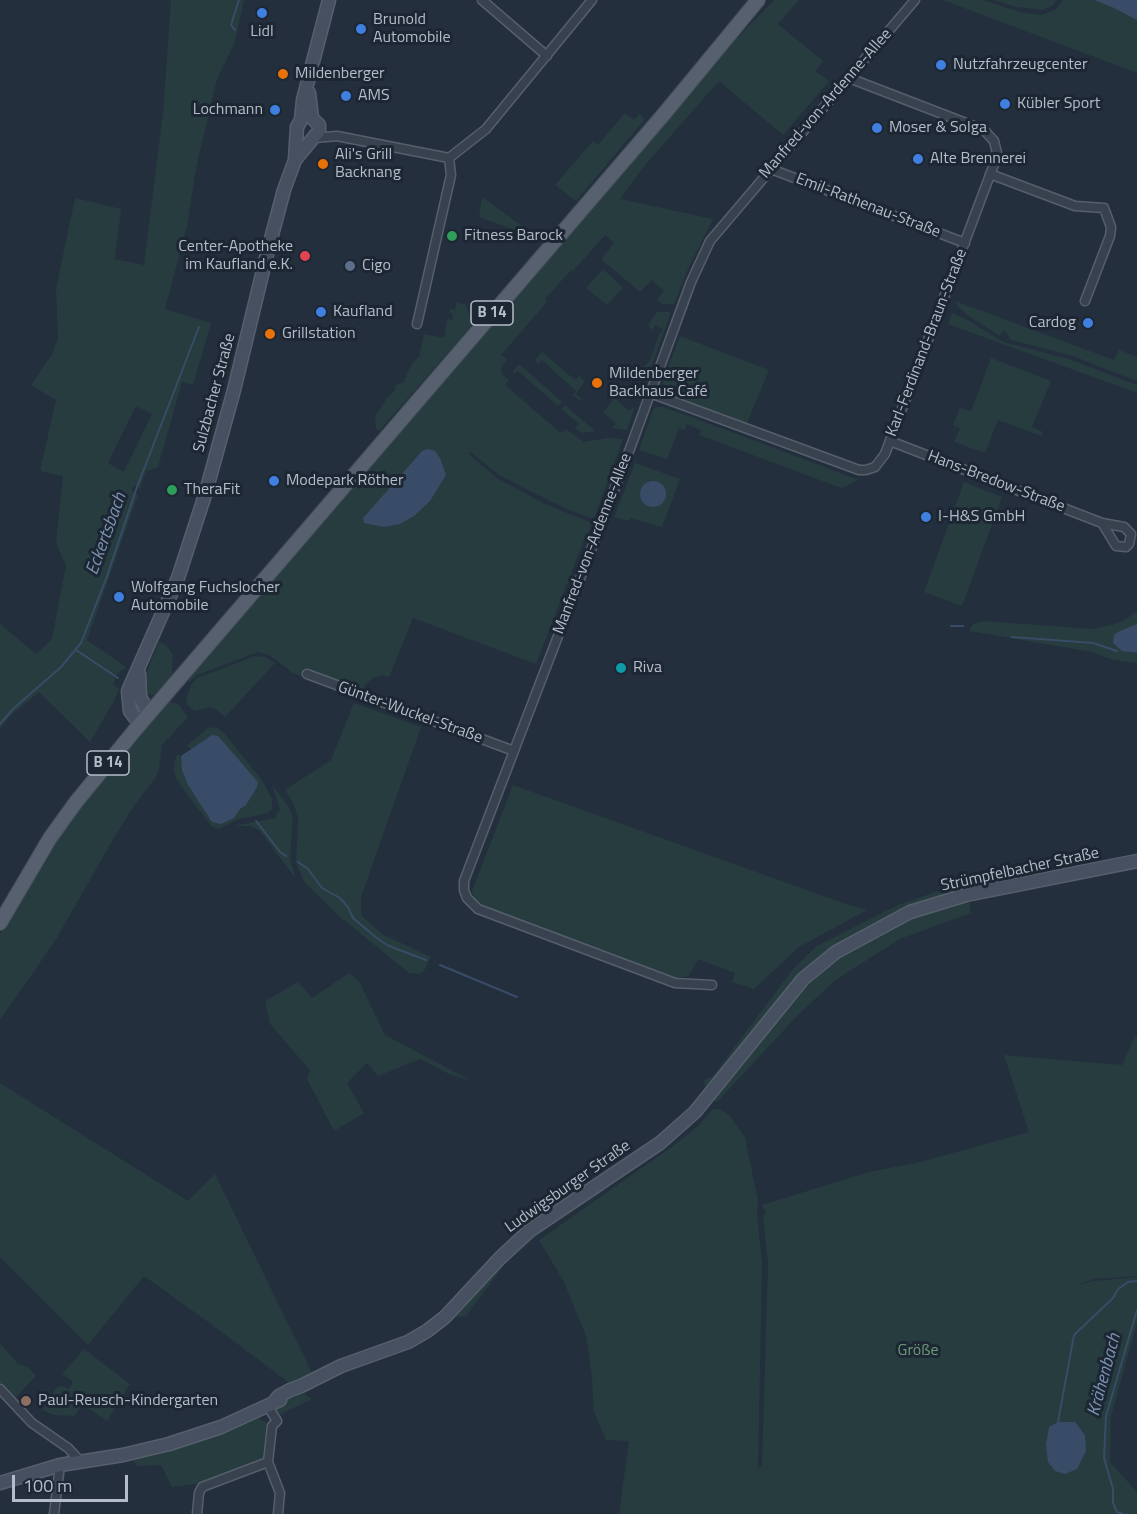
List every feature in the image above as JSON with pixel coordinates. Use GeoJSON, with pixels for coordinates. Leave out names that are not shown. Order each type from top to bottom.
{"type":"FeatureCollection","features":[{"type":"Feature","properties":{"kind":"main road","name":"B 14"},"geometry":{"type":"LineString","coordinates":[[0,923],[50,838],[76,802],[149,713],[721,47],[758,0]]}},
{"type":"Feature","properties":{"kind":"main road","name":"B 14"},"geometry":{"type":"LineString","coordinates":[[721,47],[769,0]]}},
{"type":"Feature","properties":{"kind":"street","name":"Sulzbacher Straße"},"geometry":{"type":"LineString","coordinates":[[295,160],[319,131],[311,121],[309,83],[329,0]]}},
{"type":"Feature","properties":{"kind":"street"},"geometry":{"type":"LineString","coordinates":[[482,0],[547,56]]}},
{"type":"Feature","properties":{"kind":"street"},"geometry":{"type":"LineString","coordinates":[[298,133],[304,139],[337,136],[449,158],[486,129],[592,0]]}},
{"type":"Feature","properties":{"kind":"street","name":"Manfred-von-Ardenne-Allee"},"geometry":{"type":"LineString","coordinates":[[711,985],[675,983],[478,909],[471,904],[465,894],[464,880],[692,282],[710,241],[915,0]]}},
{"type":"Feature","properties":{"kind":"street","name":"Karl-Ferdinand-Braun-Straße"},"geometry":{"type":"LineString","coordinates":[[650,393],[860,470],[871,469],[878,464],[890,441],[997,153],[994,141],[984,130],[849,78]]}},
{"type":"Feature","properties":{"kind":"street","name":"Sulzbacher Straße"},"geometry":{"type":"LineString","coordinates":[[140,725],[130,711],[128,698],[130,686],[178,578],[205,495],[284,190],[295,160],[298,124],[311,121]]}},
{"type":"Feature","properties":{"kind":"street"},"geometry":{"type":"LineString","coordinates":[[311,121],[337,136]]}},
{"type":"Feature","properties":{"kind":"street"},"geometry":{"type":"LineString","coordinates":[[417,324],[451,176],[449,158]]}},
{"type":"Feature","properties":{"kind":"street","name":"Emil-Rathenau-Straße"},"geometry":{"type":"LineString","coordinates":[[771,169],[964,243]]}},
{"type":"Feature","properties":{"kind":"street"},"geometry":{"type":"LineString","coordinates":[[990,174],[1076,206],[1104,208],[1111,227],[1110,236],[1085,301]]}},
{"type":"Feature","properties":{"kind":"street","name":"Hans-Bredow-Straße"},"geometry":{"type":"LineString","coordinates":[[890,441],[1102,523]]}},
{"type":"Feature","properties":{"kind":"street"},"geometry":{"type":"LineString","coordinates":[[140,663],[138,692],[149,713]]}},
{"type":"Feature","properties":{"kind":"street","name":"Günter-Wuckel-Straße"},"geometry":{"type":"LineString","coordinates":[[307,674],[514,751]]}},
{"type":"Feature","properties":{"kind":"street","name":"Strümpfelbacher Straße"},"geometry":{"type":"LineString","coordinates":[[817,966],[836,952],[910,912],[966,895],[1137,861]]}},
{"type":"Feature","properties":{"kind":"street","name":"Ludwigsburger Straße"},"geometry":{"type":"LineString","coordinates":[[0,1483],[60,1465],[123,1455],[169,1444],[221,1427],[293,1394],[301,1386],[341,1366],[408,1342],[427,1331],[446,1317],[499,1259],[529,1231],[660,1143],[695,1112],[803,979],[817,966]]}},
{"type":"Feature","properties":{"kind":"street"},"geometry":{"type":"LineString","coordinates":[[0,1389],[32,1423],[68,1448],[80,1461]]}},
{"type":"Feature","properties":{"kind":"street"},"geometry":{"type":"LineString","coordinates":[[271,1403],[277,1421],[272,1426],[268,1462],[280,1492],[278,1514]]}},
{"type":"Feature","properties":{"kind":"street"},"geometry":{"type":"LineString","coordinates":[[196,1514],[202,1486],[268,1462]]}},
{"type":"Feature","properties":{"kind":"street"},"geometry":{"type":"LineString","coordinates":[[54,1514],[60,1465]]}},
{"type":"Feature","properties":{"kind":"green space"},"geometry":{"type":"Polygon","coordinates":[[[166,0],[244,0],[235,42],[217,79],[196,168],[187,226],[165,309],[211,323],[193,385],[182,382],[158,467],[146,471],[140,489],[134,485],[132,491],[138,495],[87,640],[126,667],[117,674],[113,685],[119,689],[114,701],[90,742],[39,692],[11,715],[0,729],[0,624],[36,654],[52,639],[66,565],[56,543],[63,476],[40,471],[56,400],[31,385],[51,356],[58,339],[56,289],[75,198],[121,209],[115,259],[144,265],[163,113],[171,1],[166,0]],[[136,406],[108,463],[124,472],[152,414],[136,406]]]}},
{"type":"Feature","properties":{"kind":"green space"},"geometry":{"type":"Polygon","coordinates":[[[774,0],[799,0],[778,24],[823,61],[815,71],[829,81],[783,135],[719,81],[645,165],[620,199],[713,219],[688,269],[674,304],[662,304],[657,300],[664,291],[652,280],[639,291],[603,261],[602,258],[614,243],[605,235],[545,299],[547,302],[501,355],[507,359],[501,368],[502,374],[509,380],[505,385],[561,433],[566,429],[584,442],[607,438],[623,439],[594,519],[569,510],[499,475],[471,452],[469,454],[497,478],[547,505],[592,523],[536,664],[413,618],[389,677],[381,675],[373,678],[362,690],[308,670],[305,678],[293,673],[269,655],[258,652],[197,675],[190,682],[188,680],[721,55],[774,0]],[[428,449],[422,451],[363,518],[428,449]]]}},
{"type":"Feature","properties":{"kind":"green space"},"geometry":{"type":"Polygon","coordinates":[[[943,0],[983,0],[1020,12],[1041,15],[1055,10],[1063,0],[1137,0],[1137,73],[943,0]]]}},
{"type":"Feature","properties":{"kind":"green space"},"geometry":{"type":"Polygon","coordinates":[[[993,0],[1057,0],[1052,6],[1043,10],[1017,7],[993,0]]]}},
{"type":"Feature","properties":{"kind":"green space"},"geometry":{"type":"Polygon","coordinates":[[[625,113],[634,120],[640,114],[645,119],[576,201],[555,185],[593,141],[598,145],[625,113]]]}},
{"type":"Feature","properties":{"kind":"green space"},"geometry":{"type":"Polygon","coordinates":[[[482,197],[529,231],[542,240],[479,217],[482,197]]]}},
{"type":"Feature","properties":{"kind":"green space"},"geometry":{"type":"Polygon","coordinates":[[[603,269],[623,288],[607,305],[586,288],[603,269]]]}},
{"type":"Feature","properties":{"kind":"green space"},"geometry":{"type":"Polygon","coordinates":[[[955,301],[1114,360],[1119,350],[1137,357],[1137,381],[1070,355],[1009,339],[1009,335],[1003,330],[1000,336],[970,317],[957,306],[955,301]]]}},
{"type":"Feature","properties":{"kind":"green space"},"geometry":{"type":"Polygon","coordinates":[[[457,302],[466,305],[473,324],[379,431],[376,429],[375,416],[395,390],[395,386],[403,383],[413,362],[419,357],[424,334],[444,338],[447,319],[452,320],[453,314],[449,313],[450,309],[455,310],[457,302]]]}},
{"type":"Feature","properties":{"kind":"green space"},"geometry":{"type":"Polygon","coordinates":[[[657,312],[671,312],[649,374],[643,372],[642,369],[649,362],[663,330],[656,325],[652,330],[648,325],[657,312]]]}},
{"type":"Feature","properties":{"kind":"green space"},"geometry":{"type":"Polygon","coordinates":[[[952,313],[968,320],[1003,342],[1069,359],[1137,385],[1137,393],[948,324],[952,313]]]}},
{"type":"Feature","properties":{"kind":"green space"},"geometry":{"type":"Polygon","coordinates":[[[680,336],[769,370],[747,423],[668,394],[663,383],[664,378],[680,336]]]}},
{"type":"Feature","properties":{"kind":"green space"},"geometry":{"type":"Polygon","coordinates":[[[542,352],[575,380],[579,376],[585,381],[576,394],[582,399],[580,401],[573,395],[576,391],[542,360],[538,364],[535,360],[542,352]]]}},
{"type":"Feature","properties":{"kind":"green space"},"geometry":{"type":"Polygon","coordinates":[[[991,358],[1051,381],[1032,427],[1043,432],[1041,436],[998,420],[985,453],[954,442],[960,428],[953,425],[960,408],[971,411],[991,358]]]}},
{"type":"Feature","properties":{"kind":"green space"},"geometry":{"type":"Polygon","coordinates":[[[519,364],[562,402],[558,406],[518,371],[514,374],[513,371],[519,364]]]}},
{"type":"Feature","properties":{"kind":"green space"},"geometry":{"type":"Polygon","coordinates":[[[616,392],[618,393],[614,398],[629,411],[635,407],[627,430],[612,428],[616,424],[603,412],[613,400],[610,398],[616,392]]]}},
{"type":"Feature","properties":{"kind":"green space"},"geometry":{"type":"Polygon","coordinates":[[[565,405],[595,431],[582,433],[575,428],[579,424],[561,409],[565,405]]]}},
{"type":"Feature","properties":{"kind":"green space"},"geometry":{"type":"Polygon","coordinates":[[[654,408],[683,414],[859,480],[841,488],[699,435],[701,430],[687,424],[685,430],[679,428],[667,459],[639,450],[654,408]]]}},
{"type":"Feature","properties":{"kind":"green space"},"geometry":{"type":"Polygon","coordinates":[[[635,463],[680,479],[662,527],[631,518],[629,521],[614,517],[635,463]]]}},
{"type":"Feature","properties":{"kind":"green space"},"geometry":{"type":"Polygon","coordinates":[[[964,482],[1002,497],[962,606],[924,592],[964,482]]]}},
{"type":"Feature","properties":{"kind":"green space"},"geometry":{"type":"Polygon","coordinates":[[[1137,611],[1137,624],[1129,628],[1130,653],[1137,653],[1137,663],[1113,660],[1092,652],[969,631],[973,624],[982,621],[1094,629],[1122,622],[1137,611]]]}},
{"type":"Feature","properties":{"kind":"green space"},"geometry":{"type":"Polygon","coordinates":[[[159,642],[166,645],[173,655],[172,672],[174,675],[157,695],[146,695],[141,685],[159,642]]]}},
{"type":"Feature","properties":{"kind":"green space"},"geometry":{"type":"Polygon","coordinates":[[[255,656],[265,657],[275,663],[225,717],[216,709],[210,707],[194,711],[187,704],[186,700],[191,685],[197,678],[255,656]]]}},
{"type":"Feature","properties":{"kind":"green space"},"geometry":{"type":"Polygon","coordinates":[[[169,701],[179,705],[188,717],[162,745],[159,769],[155,778],[111,843],[55,941],[0,1020],[0,934],[27,886],[68,822],[169,701]]]}},
{"type":"Feature","properties":{"kind":"green space"},"geometry":{"type":"Polygon","coordinates":[[[354,703],[421,727],[361,897],[361,915],[382,934],[431,957],[424,971],[419,974],[409,973],[339,916],[305,883],[296,863],[298,818],[294,804],[285,790],[331,760],[354,703]]]}},
{"type":"Feature","properties":{"kind":"green space"},"geometry":{"type":"Polygon","coordinates":[[[217,727],[262,780],[272,799],[272,809],[268,813],[239,819],[219,829],[212,827],[177,780],[174,771],[178,754],[183,759],[182,770],[234,818],[240,809],[208,737],[192,750],[187,746],[208,728],[217,727]]]}},
{"type":"Feature","properties":{"kind":"green space"},"geometry":{"type":"Polygon","coordinates":[[[272,785],[287,804],[293,818],[290,859],[296,879],[260,831],[251,826],[234,826],[275,818],[280,809],[272,785]]]}},
{"type":"Feature","properties":{"kind":"green space"},"geometry":{"type":"Polygon","coordinates":[[[513,785],[867,910],[799,947],[754,989],[732,982],[735,973],[698,959],[689,976],[676,978],[485,907],[474,898],[472,891],[513,785]]]}},
{"type":"Feature","properties":{"kind":"green space"},"geometry":{"type":"Polygon","coordinates":[[[968,881],[970,890],[826,955],[714,1085],[710,1083],[705,1087],[704,1080],[713,1076],[794,968],[817,946],[898,905],[968,881]]]}},
{"type":"Feature","properties":{"kind":"green space"},"geometry":{"type":"Polygon","coordinates":[[[969,898],[971,913],[900,939],[834,981],[797,1016],[717,1102],[714,1101],[713,1098],[787,1005],[820,968],[906,919],[969,898]]]}},
{"type":"Feature","properties":{"kind":"green space"},"geometry":{"type":"Polygon","coordinates":[[[349,973],[359,981],[385,1035],[470,1080],[451,1075],[420,1059],[378,1076],[367,1063],[347,1083],[364,1113],[334,1131],[307,1079],[310,1070],[270,1024],[265,1001],[298,982],[312,998],[349,973]]]}},
{"type":"Feature","properties":{"kind":"green space","name":"Größe"},"geometry":{"type":"Polygon","coordinates":[[[1135,1036],[1137,1037],[1137,1276],[1094,1279],[1077,1285],[1137,1277],[1137,1323],[1111,1416],[1110,1462],[1137,1492],[1137,1514],[619,1514],[629,1441],[606,1440],[594,1412],[586,1336],[564,1282],[539,1240],[673,1146],[699,1125],[713,1109],[720,1109],[729,1115],[745,1137],[758,1201],[757,1215],[762,1262],[758,1469],[762,1466],[768,1264],[763,1217],[766,1213],[762,1205],[869,1172],[916,1163],[1029,1132],[1004,1055],[1122,1065],[1135,1036]]]}},
{"type":"Feature","properties":{"kind":"green space"},"geometry":{"type":"Polygon","coordinates":[[[0,1083],[188,1201],[215,1174],[313,1375],[292,1385],[144,1276],[88,1345],[0,1257],[0,1083]]]}},
{"type":"Feature","properties":{"kind":"green space"},"geometry":{"type":"Polygon","coordinates":[[[602,1185],[605,1190],[538,1235],[505,1264],[466,1316],[450,1318],[505,1255],[602,1185]]]}},
{"type":"Feature","properties":{"kind":"green space"},"geometry":{"type":"Polygon","coordinates":[[[0,1343],[18,1364],[28,1367],[36,1376],[14,1399],[0,1385],[0,1343]]]}},
{"type":"Feature","properties":{"kind":"green space"},"geometry":{"type":"Polygon","coordinates":[[[84,1349],[130,1384],[107,1421],[83,1405],[74,1416],[54,1415],[42,1410],[57,1387],[63,1386],[69,1389],[73,1382],[62,1374],[84,1349]]]}},
{"type":"Feature","properties":{"kind":"green space"},"geometry":{"type":"Polygon","coordinates":[[[302,1392],[312,1399],[279,1415],[274,1412],[279,1404],[302,1392]]]}},
{"type":"Feature","properties":{"kind":"green space"},"geometry":{"type":"Polygon","coordinates":[[[257,1418],[266,1422],[267,1425],[262,1461],[195,1484],[172,1487],[161,1465],[137,1466],[133,1460],[211,1437],[257,1418]]]}},
{"type":"Feature","properties":{"kind":"water"},"geometry":{"type":"Polygon","coordinates":[[[1094,0],[1137,0],[1137,20],[1112,7],[1094,0]]]}},
{"type":"Feature","properties":{"kind":"water"},"geometry":{"type":"Polygon","coordinates":[[[428,449],[435,451],[440,458],[446,475],[430,501],[414,516],[400,524],[384,527],[364,523],[363,518],[422,451],[428,449]]]}},
{"type":"Feature","properties":{"kind":"water"},"geometry":{"type":"Polygon","coordinates":[[[653,481],[662,485],[666,494],[662,503],[653,507],[644,503],[640,494],[644,485],[653,481]]]}},
{"type":"Feature","properties":{"kind":"water"},"geometry":{"type":"Polygon","coordinates":[[[1137,624],[1137,653],[1122,651],[1113,643],[1114,635],[1137,624]]]}},
{"type":"Feature","properties":{"kind":"water"},"geometry":{"type":"Polygon","coordinates":[[[212,735],[218,736],[258,782],[246,805],[234,818],[221,824],[212,822],[188,785],[182,770],[181,756],[212,735]]]}},
{"type":"Feature","properties":{"kind":"water"},"geometry":{"type":"Polygon","coordinates":[[[1058,1422],[1075,1422],[1085,1435],[1086,1451],[1077,1469],[1065,1474],[1055,1471],[1048,1462],[1046,1444],[1049,1427],[1058,1422]]]}},
{"type":"Feature","properties":{"kind":"waterway","name":"Eckertsbach"},"geometry":{"type":"LineString","coordinates":[[235,30],[231,25],[239,0]]}},
{"type":"Feature","properties":{"kind":"waterway","name":"Eckertsbach"},"geometry":{"type":"LineString","coordinates":[[0,724],[13,709],[61,667],[81,643],[106,579],[137,487],[199,327]]}},
{"type":"Feature","properties":{"kind":"waterway"},"geometry":{"type":"LineString","coordinates":[[951,626],[963,626]]}},
{"type":"Feature","properties":{"kind":"waterway"},"geometry":{"type":"LineString","coordinates":[[1012,637],[1093,643],[1117,651]]}},
{"type":"Feature","properties":{"kind":"waterway"},"geometry":{"type":"LineString","coordinates":[[76,650],[118,678]]}},
{"type":"Feature","properties":{"kind":"waterway"},"geometry":{"type":"LineString","coordinates":[[256,821],[281,853],[286,856]]}},
{"type":"Feature","properties":{"kind":"waterway"},"geometry":{"type":"LineString","coordinates":[[298,862],[308,869],[322,888],[340,898],[348,907],[353,918],[378,939],[389,946],[426,960]]}},
{"type":"Feature","properties":{"kind":"waterway"},"geometry":{"type":"LineString","coordinates":[[440,965],[517,997]]}},
{"type":"Feature","properties":{"kind":"waterway"},"geometry":{"type":"LineString","coordinates":[[1058,1422],[1074,1335],[1113,1298],[1118,1289],[1128,1282],[1137,1281]]}},
{"type":"Feature","properties":{"kind":"waterway","name":"Krähenbach"},"geometry":{"type":"LineString","coordinates":[[1123,1514],[1117,1512],[1113,1503],[1113,1489],[1104,1458],[1106,1416],[1137,1310]]}},
{"type":"Feature","properties":{"kind":"place","name":"Lidl"},"geometry":{"type":"Point","coordinates":[262,13]}},
{"type":"Feature","properties":{"kind":"place","name":"Brunold Automobile"},"geometry":{"type":"Point","coordinates":[361,29]}},
{"type":"Feature","properties":{"kind":"place","name":"Nutzfahrzeugcenter"},"geometry":{"type":"Point","coordinates":[941,65]}},
{"type":"Feature","properties":{"kind":"place","name":"Mildenberger"},"geometry":{"type":"Point","coordinates":[283,74]}},
{"type":"Feature","properties":{"kind":"place","name":"AMS"},"geometry":{"type":"Point","coordinates":[346,96]}},
{"type":"Feature","properties":{"kind":"place","name":"Kübler Sport"},"geometry":{"type":"Point","coordinates":[1005,104]}},
{"type":"Feature","properties":{"kind":"place","name":"Lochmann"},"geometry":{"type":"Point","coordinates":[275,110]}},
{"type":"Feature","properties":{"kind":"place","name":"Moser & Solga"},"geometry":{"type":"Point","coordinates":[877,128]}},
{"type":"Feature","properties":{"kind":"place","name":"Alte Brennerei"},"geometry":{"type":"Point","coordinates":[918,159]}},
{"type":"Feature","properties":{"kind":"place","name":"Ali's Grill Backnang"},"geometry":{"type":"Point","coordinates":[323,164]}},
{"type":"Feature","properties":{"kind":"place","name":"Fitness Barock"},"geometry":{"type":"Point","coordinates":[452,236]}},
{"type":"Feature","properties":{"kind":"place","name":"Center-Apotheke im Kaufland e.K."},"geometry":{"type":"Point","coordinates":[305,256]}},
{"type":"Feature","properties":{"kind":"place","name":"Cigo"},"geometry":{"type":"Point","coordinates":[350,266]}},
{"type":"Feature","properties":{"kind":"place","name":"Kaufland"},"geometry":{"type":"Point","coordinates":[321,312]}},
{"type":"Feature","properties":{"kind":"place","name":"Cardog"},"geometry":{"type":"Point","coordinates":[1088,323]}},
{"type":"Feature","properties":{"kind":"place","name":"Grillstation"},"geometry":{"type":"Point","coordinates":[270,334]}},
{"type":"Feature","properties":{"kind":"place","name":"Mildenberger Backhaus Café"},"geometry":{"type":"Point","coordinates":[597,383]}},
{"type":"Feature","properties":{"kind":"place","name":"Modepark Röther"},"geometry":{"type":"Point","coordinates":[274,481]}},
{"type":"Feature","properties":{"kind":"place","name":"TheraFit"},"geometry":{"type":"Point","coordinates":[172,490]}},
{"type":"Feature","properties":{"kind":"place","name":"I-H&S GmbH"},"geometry":{"type":"Point","coordinates":[926,517]}},
{"type":"Feature","properties":{"kind":"place","name":"Wolfgang Fuchslocher Automobile"},"geometry":{"type":"Point","coordinates":[119,597]}},
{"type":"Feature","properties":{"kind":"place","name":"Riva"},"geometry":{"type":"Point","coordinates":[621,668]}},
{"type":"Feature","properties":{"kind":"place","name":"Paul-Reusch-Kindergarten"},"geometry":{"type":"Point","coordinates":[26,1401]}}]}
